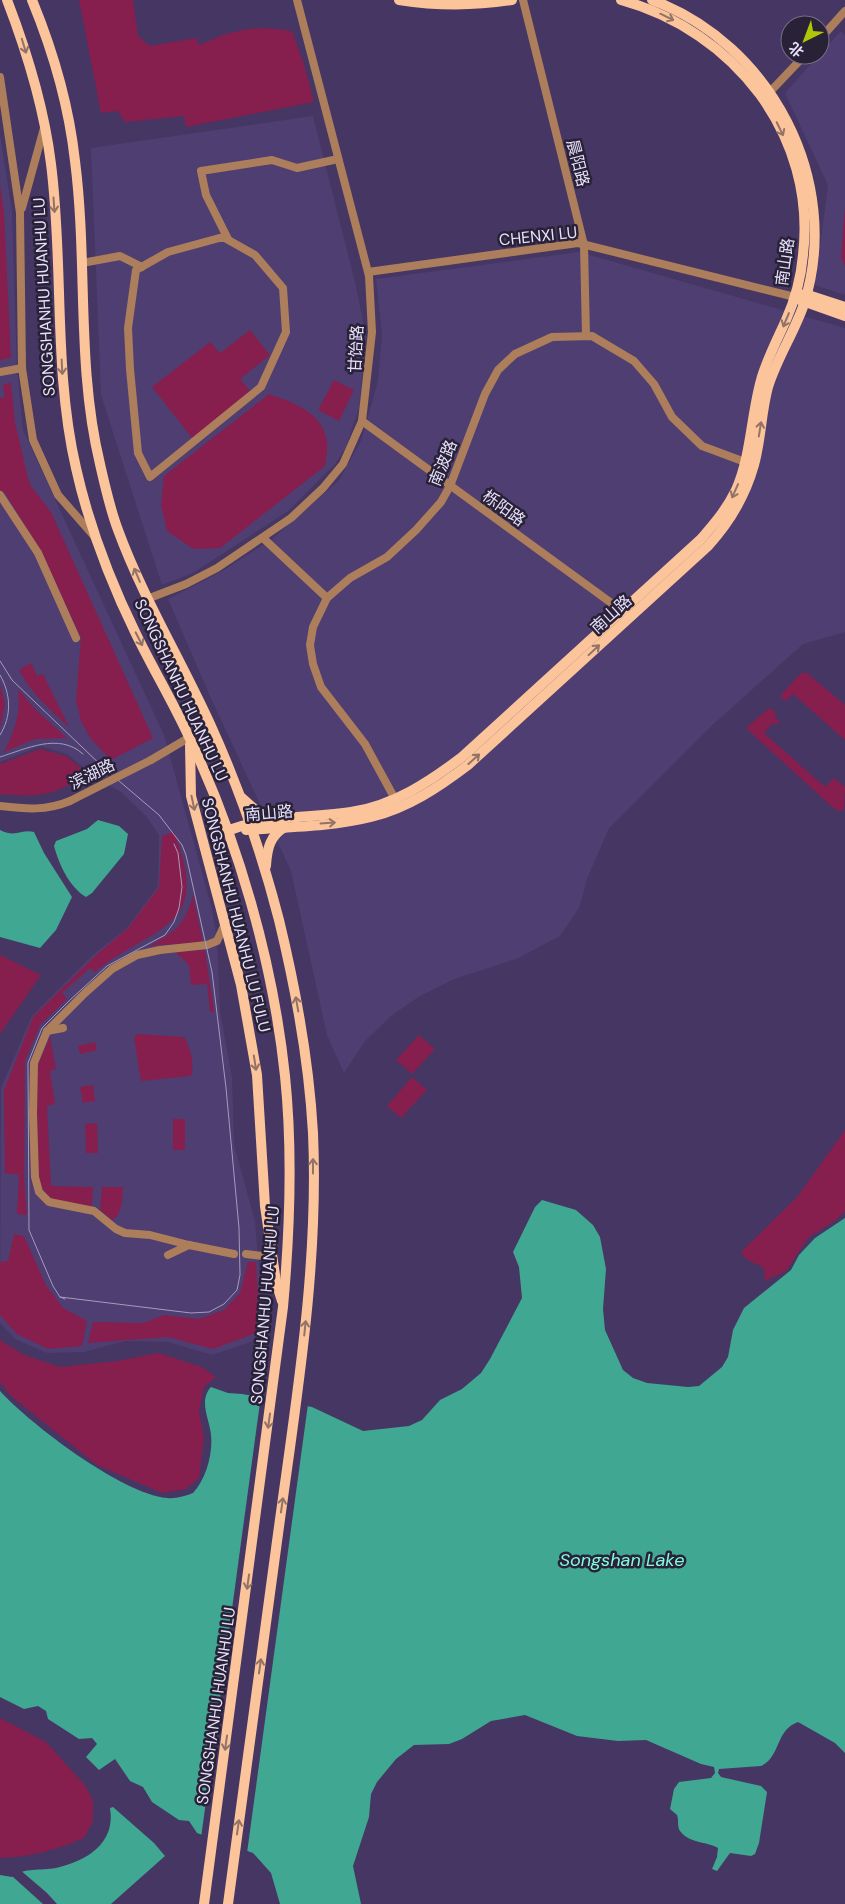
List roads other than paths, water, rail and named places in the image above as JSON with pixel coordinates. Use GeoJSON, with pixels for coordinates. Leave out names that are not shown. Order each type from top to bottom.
{"type":"FeatureCollection","features":[{"type":"Feature","properties":{"kind":"main road","name":"SONGSHANHU HUANHU LU"},"geometry":{"type":"LineString","coordinates":[[6,0],[23,42],[44,126],[51,164],[64,410],[76,468],[94,536],[135,632],[190,737],[227,831],[260,940],[285,1074],[290,1208],[283,1307],[276,1372],[204,1904]]}},
{"type":"Feature","properties":{"kind":"main road","name":"SONGSHANHU HUANHU LU"},"geometry":{"type":"LineString","coordinates":[[32,0],[46,35],[68,122],[75,161],[82,263],[88,407],[99,462],[117,528],[147,599],[211,726],[237,791],[267,876],[294,985],[311,1099],[313,1224],[310,1280],[299,1376],[228,1904]]}},
{"type":"Feature","properties":{"kind":"main road"},"geometry":{"type":"LineString","coordinates":[[399,0],[454,5],[484,4],[512,0]]}},
{"type":"Feature","properties":{"kind":"main road","name":"南山路"},"geometry":{"type":"LineString","coordinates":[[621,0],[659,13],[701,35],[738,67],[767,96]]}},
{"type":"Feature","properties":{"kind":"main road","name":"南山路"},"geometry":{"type":"LineString","coordinates":[[227,831],[370,808],[433,779],[462,757],[626,614],[708,546],[735,512],[744,494],[754,464],[763,407],[772,374],[801,298],[805,235],[802,195],[790,150],[767,96],[745,60],[706,28],[686,15],[652,0]]}},
{"type":"Feature","properties":{"kind":"main road"},"geometry":{"type":"LineString","coordinates":[[801,298],[845,307]]}},
{"type":"Feature","properties":{"kind":"main road"},"geometry":{"type":"LineString","coordinates":[[801,298],[845,316]]}},
{"type":"Feature","properties":{"kind":"main road","name":"南山路"},"geometry":{"type":"LineString","coordinates":[[285,822],[351,821],[373,817],[417,799],[438,787],[468,765],[626,614],[701,539],[718,520],[736,490],[745,462],[754,405],[763,372],[801,298]]}},
{"type":"Feature","properties":{"kind":"main road","name":"SONGSHANHU HUANHU LU FULU"},"geometry":{"type":"LineString","coordinates":[[190,737],[191,796],[226,922],[247,1014],[257,1075],[263,1188],[272,1257],[283,1307]]}},
{"type":"Feature","properties":{"kind":"main road"},"geometry":{"type":"LineString","coordinates":[[237,791],[259,813],[285,822],[270,842],[266,860],[267,876]]}},
{"type":"Feature","properties":{"kind":"street"},"geometry":{"type":"LineString","coordinates":[[298,4],[304,0]]}},
{"type":"Feature","properties":{"kind":"street","name":"晨阳路"},"geometry":{"type":"LineString","coordinates":[[523,0],[584,244],[586,336]]}},
{"type":"Feature","properties":{"kind":"street","name":"甘饴路"},"geometry":{"type":"LineString","coordinates":[[147,599],[186,584],[217,568],[262,538],[307,504],[334,474],[349,453],[362,421],[372,332],[368,272],[298,4]]}},
{"type":"Feature","properties":{"kind":"street"},"geometry":{"type":"LineString","coordinates":[[830,28],[845,11]]}},
{"type":"Feature","properties":{"kind":"street"},"geometry":{"type":"LineString","coordinates":[[767,96],[796,65]]}},
{"type":"Feature","properties":{"kind":"street"},"geometry":{"type":"LineString","coordinates":[[0,77],[20,212],[22,368],[32,440],[58,495],[94,536]]}},
{"type":"Feature","properties":{"kind":"street"},"geometry":{"type":"LineString","coordinates":[[20,212],[44,126]]}},
{"type":"Feature","properties":{"kind":"street"},"geometry":{"type":"LineString","coordinates":[[228,239],[206,195],[201,171],[272,160],[297,168],[338,159]]}},
{"type":"Feature","properties":{"kind":"street"},"geometry":{"type":"LineString","coordinates":[[223,237],[228,239],[255,255],[283,288],[286,332],[261,386],[150,477],[138,453],[128,328],[136,270],[142,267],[168,252],[223,237]]}},
{"type":"Feature","properties":{"kind":"street","name":"CHENXI LU"},"geometry":{"type":"LineString","coordinates":[[368,272],[578,243],[801,298]]}},
{"type":"Feature","properties":{"kind":"street"},"geometry":{"type":"LineString","coordinates":[[82,263],[120,256],[142,267]]}},
{"type":"Feature","properties":{"kind":"street","name":"南波路"},"geometry":{"type":"LineString","coordinates":[[395,798],[365,744],[321,687],[313,664],[310,645],[313,627],[327,598],[350,578],[387,557],[416,530],[441,502],[450,486],[485,394],[498,370],[515,354],[552,337],[592,336],[634,361],[654,384],[672,417],[702,446],[745,462]]}},
{"type":"Feature","properties":{"kind":"street"},"geometry":{"type":"LineString","coordinates":[[0,372],[22,368]]}},
{"type":"Feature","properties":{"kind":"street","name":"栎阳路"},"geometry":{"type":"LineString","coordinates":[[362,421],[626,614]]}},
{"type":"Feature","properties":{"kind":"street"},"geometry":{"type":"LineString","coordinates":[[0,495],[38,553],[76,638]]}},
{"type":"Feature","properties":{"kind":"street"},"geometry":{"type":"LineString","coordinates":[[262,538],[327,598]]}},
{"type":"Feature","properties":{"kind":"street","name":"滨湖路"},"geometry":{"type":"LineString","coordinates":[[0,806],[38,810],[70,801],[151,760],[190,737]]}},
{"type":"Feature","properties":{"kind":"street"},"geometry":{"type":"LineString","coordinates":[[226,922],[217,940],[207,945],[137,954],[112,969],[47,1031],[34,1063],[32,1079],[34,1169],[39,1192],[49,1202],[94,1211],[116,1229],[125,1233],[150,1235],[189,1246],[234,1254]]}},
{"type":"Feature","properties":{"kind":"street"},"geometry":{"type":"LineString","coordinates":[[47,1031],[63,1028]]}},
{"type":"Feature","properties":{"kind":"street"},"geometry":{"type":"LineString","coordinates":[[168,1255],[189,1246]]}},
{"type":"Feature","properties":{"kind":"street"},"geometry":{"type":"LineString","coordinates":[[246,1254],[272,1257]]}},
{"type":"Feature","properties":{"kind":"water"},"geometry":{"type":"Polygon","coordinates":[[[98,820],[119,826],[128,834],[124,854],[92,893],[86,897],[70,881],[54,846],[56,841],[87,829],[98,820]]]}},
{"type":"Feature","properties":{"kind":"water"},"geometry":{"type":"Polygon","coordinates":[[[0,830],[10,833],[34,832],[44,853],[72,897],[56,930],[40,948],[0,937],[0,830]]]}},
{"type":"Feature","properties":{"kind":"water","name":"Songshan Lake"},"geometry":{"type":"Polygon","coordinates":[[[542,1200],[576,1210],[593,1225],[600,1237],[606,1269],[603,1309],[605,1330],[623,1370],[633,1378],[647,1383],[688,1387],[699,1386],[722,1367],[728,1357],[733,1330],[744,1308],[791,1270],[799,1255],[815,1238],[845,1218],[845,1753],[835,1743],[798,1722],[785,1731],[772,1756],[761,1766],[719,1769],[718,1773],[721,1777],[761,1786],[767,1792],[759,1843],[755,1854],[751,1856],[730,1853],[717,1871],[712,1869],[717,1857],[718,1848],[684,1835],[679,1829],[677,1815],[670,1809],[674,1789],[679,1782],[711,1778],[715,1773],[714,1767],[701,1764],[646,1740],[618,1741],[577,1736],[525,1715],[491,1721],[462,1739],[449,1744],[414,1745],[396,1759],[377,1782],[371,1794],[369,1817],[353,1866],[361,1904],[280,1904],[271,1873],[253,1853],[197,1833],[189,1821],[179,1820],[152,1802],[143,1787],[130,1781],[115,1759],[99,1770],[86,1757],[97,1744],[92,1738],[79,1739],[48,1719],[46,1711],[38,1706],[24,1709],[0,1697],[0,1391],[32,1421],[102,1471],[148,1494],[167,1498],[177,1498],[193,1493],[205,1474],[210,1458],[211,1442],[205,1398],[211,1387],[228,1393],[312,1407],[363,1431],[409,1426],[422,1420],[440,1400],[462,1389],[481,1373],[490,1359],[522,1298],[519,1267],[513,1252],[535,1207],[542,1200]]]}},
{"type":"Feature","properties":{"kind":"water"},"geometry":{"type":"Polygon","coordinates":[[[113,1807],[154,1843],[165,1856],[111,1904],[0,1904],[0,1875],[12,1877],[22,1872],[56,1868],[78,1861],[88,1855],[104,1841],[111,1820],[110,1808],[113,1807]]]}},
{"type":"Feature","properties":{"kind":"tram line"},"geometry":{"type":"LineString","coordinates":[[0,661],[12,680],[105,769],[159,815],[182,845],[186,855],[212,972],[226,1088],[239,1228],[240,1275],[237,1290],[224,1304],[209,1312],[191,1313],[60,1297]]}},
{"type":"Feature","properties":{"kind":"tram line"},"geometry":{"type":"LineString","coordinates":[[0,675],[4,682],[9,705],[7,720],[0,735]]}},
{"type":"Feature","properties":{"kind":"tram line"},"geometry":{"type":"LineString","coordinates":[[0,757],[42,744],[53,743],[74,747],[83,754]]}},
{"type":"Feature","properties":{"kind":"tram line"},"geometry":{"type":"LineString","coordinates":[[65,1299],[60,1297],[53,1286],[29,1230],[28,1063],[42,1028],[70,1000],[107,966],[165,935],[174,922],[179,908],[182,887],[178,853],[174,844]]}}]}
